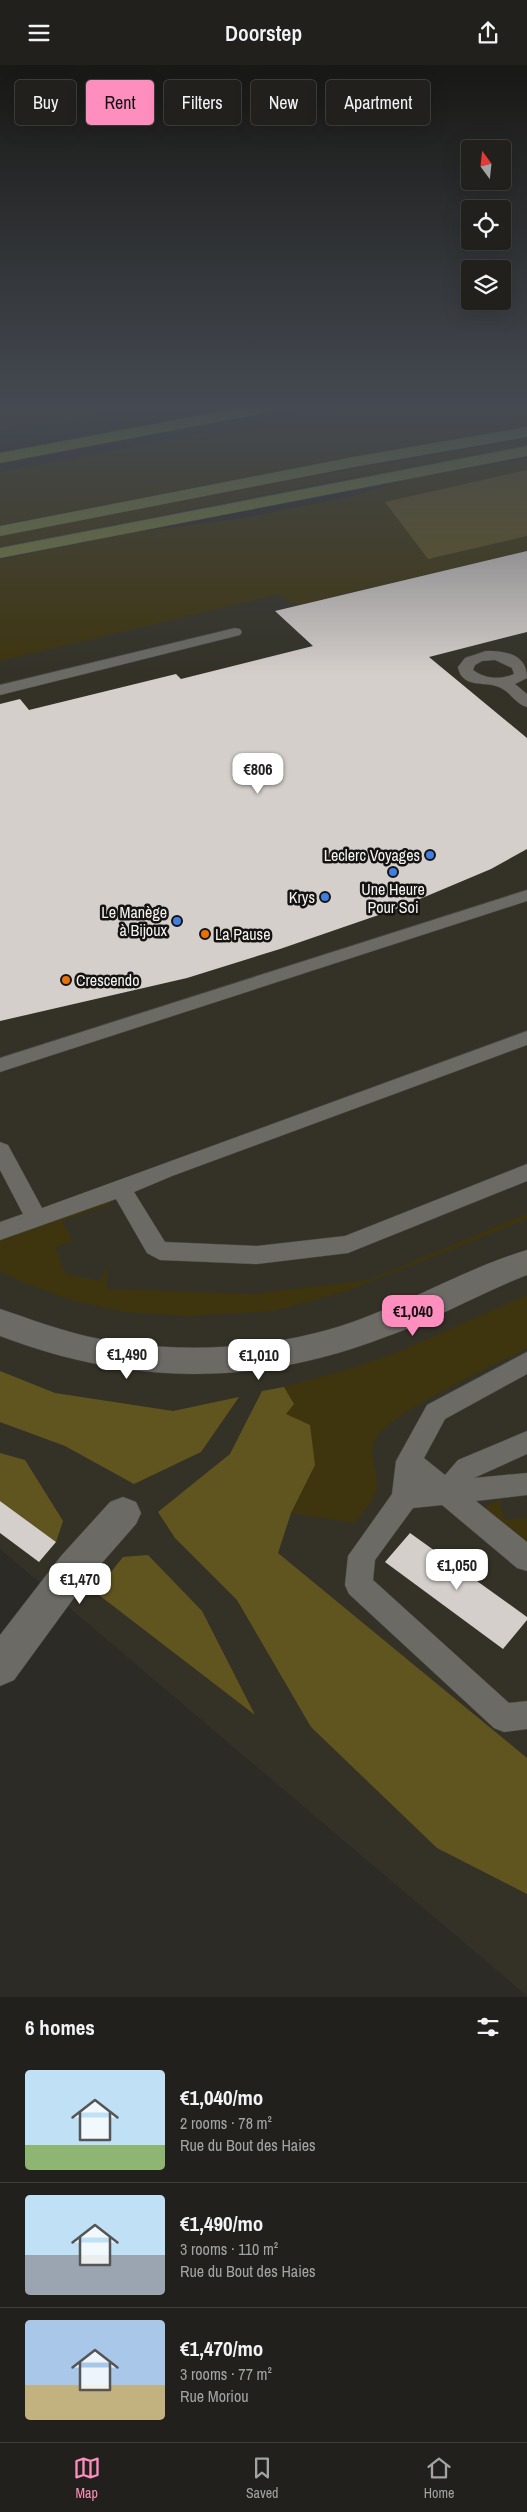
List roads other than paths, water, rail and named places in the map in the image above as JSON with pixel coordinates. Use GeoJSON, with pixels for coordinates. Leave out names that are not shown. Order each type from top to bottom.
{"type":"FeatureCollection","features":[{"type":"Feature","properties":{"kind":"main road"},"geometry":{"type":"LineString","coordinates":[[0,531],[184,495]]}},
{"type":"Feature","properties":{"kind":"main road"},"geometry":{"type":"LineString","coordinates":[[0,553],[293,495]]}},
{"type":"Feature","properties":{"kind":"street"},"geometry":{"type":"LineString","coordinates":[[0,1322],[31,1335],[93,1351],[165,1361],[248,1357],[326,1343],[377,1327],[527,1262]]}},
{"type":"Feature","properties":{"kind":"street"},"geometry":{"type":"LineString","coordinates":[[0,1667],[74,1568],[123,1513]]}},
{"type":"Feature","properties":{"kind":"lane"},"geometry":{"type":"LineString","coordinates":[[0,690],[235,632]]}},
{"type":"Feature","properties":{"kind":"lane"},"geometry":{"type":"LineString","coordinates":[[505,683],[527,703]]}},
{"type":"Feature","properties":{"kind":"lane"},"geometry":{"type":"LineString","coordinates":[[0,1065],[527,895]]}},
{"type":"Feature","properties":{"kind":"lane"},"geometry":{"type":"LineString","coordinates":[[0,1231],[121,1189],[164,1170],[527,1038]]}},
{"type":"Feature","properties":{"kind":"lane"},"geometry":{"type":"LineString","coordinates":[[0,1150],[36,1217]]}},
{"type":"Feature","properties":{"kind":"lane"},"geometry":{"type":"LineString","coordinates":[[121,1189],[155,1247],[160,1251],[275,1254],[348,1244],[527,1172]]}},
{"type":"Feature","properties":{"kind":"lane"},"geometry":{"type":"LineString","coordinates":[[527,1363],[436,1412],[409,1461],[404,1497],[362,1556],[359,1585],[504,1718],[527,1715]]}},
{"type":"Feature","properties":{"kind":"lane"},"geometry":{"type":"LineString","coordinates":[[446,1492],[467,1468],[527,1442]]}},
{"type":"Feature","properties":{"kind":"lane"},"geometry":{"type":"LineString","coordinates":[[409,1461],[527,1559]]}},
{"type":"Feature","properties":{"kind":"lane"},"geometry":{"type":"LineString","coordinates":[[404,1497],[527,1483]]}},
{"type":"Feature","properties":{"kind":"place","name":"Leclerc Voyages"},"geometry":{"type":"Point","coordinates":[430,855]}},
{"type":"Feature","properties":{"kind":"place","name":"Une Heure Pour Soi"},"geometry":{"type":"Point","coordinates":[393,872]}},
{"type":"Feature","properties":{"kind":"place","name":"Krys"},"geometry":{"type":"Point","coordinates":[325,897]}},
{"type":"Feature","properties":{"kind":"place","name":"Le Manège à Bijoux"},"geometry":{"type":"Point","coordinates":[177,921]}},
{"type":"Feature","properties":{"kind":"place","name":"La Pause"},"geometry":{"type":"Point","coordinates":[205,934]}},
{"type":"Feature","properties":{"kind":"place","name":"Crescendo"},"geometry":{"type":"Point","coordinates":[66,980]}}]}
